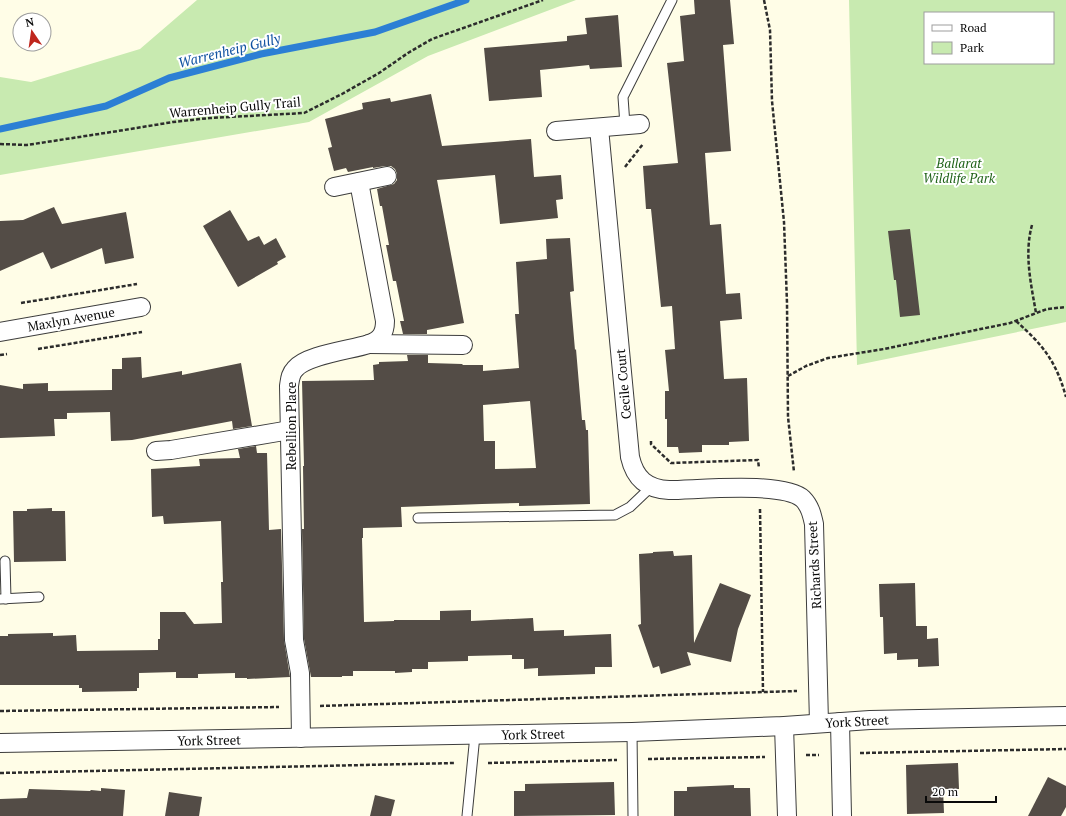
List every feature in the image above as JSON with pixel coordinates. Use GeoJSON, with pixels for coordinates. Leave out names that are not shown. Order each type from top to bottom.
{"type":"FeatureCollection","features":[{"type":"Feature","properties":{"kind":"street"},"geometry":{"type":"LineString","coordinates":[[556,131],[632,125]]}},
{"type":"Feature","properties":{"kind":"street","name":"Cecile Court"},"geometry":{"type":"LineString","coordinates":[[599,128],[630,457],[632,466],[638,476],[651,487]]}},
{"type":"Feature","properties":{"kind":"street"},"geometry":{"type":"LineString","coordinates":[[334,187],[387,176]]}},
{"type":"Feature","properties":{"kind":"street","name":"Rebellion Place"},"geometry":{"type":"LineString","coordinates":[[295,739],[295,706],[289,667],[294,640],[289,386],[292,372],[305,360],[369,344],[378,340],[384,331],[385,326],[359,182]]}},
{"type":"Feature","properties":{"kind":"street","name":"Maxlyn Avenue"},"geometry":{"type":"LineString","coordinates":[[0,332],[141,307]]}},
{"type":"Feature","properties":{"kind":"street"},"geometry":{"type":"LineString","coordinates":[[369,344],[463,345]]}},
{"type":"Feature","properties":{"kind":"street"},"geometry":{"type":"LineString","coordinates":[[156,451],[171,450],[290,430]]}},
{"type":"Feature","properties":{"kind":"street"},"geometry":{"type":"LineString","coordinates":[[651,487],[669,490],[759,488],[779,490],[795,494]]}},
{"type":"Feature","properties":{"kind":"street","name":"Richards Street"},"geometry":{"type":"LineString","coordinates":[[795,494],[803,500],[810,509],[814,524],[819,723]]}},
{"type":"Feature","properties":{"kind":"street","name":"York Street"},"geometry":{"type":"LineString","coordinates":[[0,743],[632,732],[784,726],[894,719],[1066,716]]}},
{"type":"Feature","properties":{"kind":"street"},"geometry":{"type":"LineString","coordinates":[[840,722],[842,816]]}},
{"type":"Feature","properties":{"kind":"street"},"geometry":{"type":"LineString","coordinates":[[784,726],[787,816]]}},
{"type":"Feature","properties":{"kind":"lane"},"geometry":{"type":"LineString","coordinates":[[632,125],[623,97],[672,0]]}},
{"type":"Feature","properties":{"kind":"lane"},"geometry":{"type":"LineString","coordinates":[[418,518],[615,515],[630,507],[651,487]]}},
{"type":"Feature","properties":{"kind":"lane"},"geometry":{"type":"LineString","coordinates":[[5,561],[3,599],[38,597]]}},
{"type":"Feature","properties":{"kind":"lane"},"geometry":{"type":"LineString","coordinates":[[632,732],[633,816]]}},
{"type":"Feature","properties":{"kind":"lane"},"geometry":{"type":"LineString","coordinates":[[467,816],[475,735]]}},
{"type":"Feature","properties":{"kind":"path","name":"Warrenheip Gully Trail"},"geometry":{"type":"LineString","coordinates":[[0,144],[27,145],[172,122],[210,118],[304,113],[379,74],[408,53],[432,39],[542,0]]}},
{"type":"Feature","properties":{"kind":"path"},"geometry":{"type":"LineString","coordinates":[[764,0],[770,30],[772,101],[784,222],[788,417],[794,468],[795,494]]}},
{"type":"Feature","properties":{"kind":"path"},"geometry":{"type":"LineString","coordinates":[[625,173],[625,166],[644,143]]}},
{"type":"Feature","properties":{"kind":"path"},"geometry":{"type":"LineString","coordinates":[[1032,225],[1028,243],[1028,253],[1036,313]]}},
{"type":"Feature","properties":{"kind":"path"},"geometry":{"type":"LineString","coordinates":[[21,303],[137,284]]}},
{"type":"Feature","properties":{"kind":"path"},"geometry":{"type":"LineString","coordinates":[[788,376],[806,366],[828,358],[884,349],[1016,321],[1053,308],[1066,307]]}},
{"type":"Feature","properties":{"kind":"path"},"geometry":{"type":"LineString","coordinates":[[1016,321],[1038,341],[1052,360],[1063,384],[1066,396]]}},
{"type":"Feature","properties":{"kind":"path"},"geometry":{"type":"LineString","coordinates":[[34,349],[142,332]]}},
{"type":"Feature","properties":{"kind":"path"},"geometry":{"type":"LineString","coordinates":[[0,355],[12,353]]}},
{"type":"Feature","properties":{"kind":"path"},"geometry":{"type":"LineString","coordinates":[[651,436],[652,444],[671,462],[758,460],[763,692]]}},
{"type":"Feature","properties":{"kind":"path"},"geometry":{"type":"LineString","coordinates":[[0,711],[295,706],[819,690]]}},
{"type":"Feature","properties":{"kind":"path"},"geometry":{"type":"LineString","coordinates":[[0,773],[1066,750]]}},
{"type":"Feature","properties":{"kind":"green space"},"geometry":{"type":"Polygon","coordinates":[[[197,0],[576,0],[428,56],[309,122],[0,175],[0,77],[31,82],[140,49],[197,0]]]}},
{"type":"Feature","properties":{"kind":"green space","name":"Ballarat Wildlife Park"},"geometry":{"type":"Polygon","coordinates":[[[849,0],[1066,0],[1066,322],[857,365],[849,0]]]}},
{"type":"Feature","properties":{"kind":"building"},"geometry":{"type":"Polygon","coordinates":[[[694,0],[730,0],[734,44],[723,45],[731,151],[705,153],[710,225],[721,224],[726,294],[740,293],[742,319],[720,321],[724,379],[747,378],[749,441],[729,442],[729,445],[702,445],[702,452],[679,453],[678,447],[667,447],[667,419],[665,419],[665,391],[669,391],[665,350],[675,349],[672,306],[661,307],[651,209],[646,209],[643,166],[678,163],[667,63],[684,61],[680,16],[695,14],[694,0]]]}},
{"type":"Feature","properties":{"kind":"building"},"geometry":{"type":"Polygon","coordinates":[[[618,15],[622,67],[590,69],[589,65],[540,70],[542,97],[489,101],[484,48],[567,41],[567,36],[587,34],[585,18],[618,15]]]}},
{"type":"Feature","properties":{"kind":"building"},"geometry":{"type":"Polygon","coordinates":[[[431,94],[442,146],[531,139],[534,177],[561,175],[563,199],[556,200],[558,218],[500,224],[495,175],[437,180],[464,323],[427,330],[427,334],[403,334],[400,321],[404,321],[396,281],[393,281],[386,245],[389,245],[382,206],[380,206],[377,189],[394,184],[397,180],[397,174],[395,169],[391,166],[373,167],[348,172],[346,168],[334,171],[328,148],[332,147],[325,119],[363,109],[362,103],[390,98],[391,102],[431,94]]]}},
{"type":"Feature","properties":{"kind":"building"},"geometry":{"type":"Polygon","coordinates":[[[54,207],[62,224],[126,212],[134,258],[105,264],[102,248],[51,269],[43,252],[0,271],[0,221],[23,220],[54,207]]]}},
{"type":"Feature","properties":{"kind":"building"},"geometry":{"type":"Polygon","coordinates":[[[230,210],[248,241],[259,236],[264,245],[276,238],[286,257],[277,262],[278,264],[238,287],[203,226],[230,210]]]}},
{"type":"Feature","properties":{"kind":"building"},"geometry":{"type":"Polygon","coordinates":[[[910,229],[920,315],[900,317],[888,231],[910,229]]]}},
{"type":"Feature","properties":{"kind":"building"},"geometry":{"type":"Polygon","coordinates":[[[570,238],[574,291],[570,292],[582,420],[585,420],[586,430],[588,430],[590,504],[519,506],[519,503],[401,507],[402,527],[363,528],[364,622],[394,620],[440,620],[440,611],[471,610],[471,621],[533,618],[534,631],[564,630],[564,636],[611,634],[612,667],[595,667],[595,674],[538,676],[538,668],[524,669],[524,659],[512,659],[512,655],[468,656],[468,661],[428,662],[428,669],[412,669],[412,672],[395,673],[395,671],[353,671],[353,676],[311,677],[304,639],[302,529],[304,529],[304,466],[302,381],[374,380],[373,365],[379,364],[379,362],[408,361],[407,355],[428,355],[428,363],[483,365],[483,371],[519,368],[515,314],[519,314],[516,262],[547,259],[546,239],[570,238]],[[530,401],[483,405],[484,441],[495,441],[495,469],[536,468],[530,401]]]}},
{"type":"Feature","properties":{"kind":"building"},"geometry":{"type":"Polygon","coordinates":[[[141,357],[142,378],[182,371],[182,375],[241,363],[252,426],[233,429],[232,421],[132,440],[111,441],[110,412],[67,413],[67,419],[54,419],[55,436],[0,438],[0,385],[23,389],[23,384],[48,383],[48,391],[112,390],[112,369],[122,369],[122,358],[141,357]]]}},
{"type":"Feature","properties":{"kind":"building"},"geometry":{"type":"Polygon","coordinates":[[[256,446],[257,453],[267,453],[269,530],[281,529],[284,640],[290,677],[247,679],[235,678],[235,673],[198,674],[198,678],[176,678],[176,672],[139,673],[139,688],[137,688],[137,691],[82,692],[82,688],[79,688],[79,685],[0,685],[0,636],[8,636],[8,634],[53,633],[53,636],[76,635],[77,651],[158,650],[158,639],[160,639],[160,612],[185,612],[194,624],[222,623],[221,582],[223,582],[221,521],[164,524],[163,516],[152,517],[151,469],[200,466],[199,459],[240,458],[238,449],[256,446]]]}},
{"type":"Feature","properties":{"kind":"building"},"geometry":{"type":"Polygon","coordinates":[[[52,508],[52,511],[65,511],[66,561],[14,562],[13,511],[52,508]]]}},
{"type":"Feature","properties":{"kind":"building"},"geometry":{"type":"Polygon","coordinates":[[[673,551],[674,556],[692,555],[694,643],[720,583],[751,595],[738,629],[731,662],[687,652],[691,665],[661,674],[659,666],[653,668],[638,625],[641,624],[639,554],[673,551]]]}},
{"type":"Feature","properties":{"kind":"building"},"geometry":{"type":"Polygon","coordinates":[[[915,583],[916,626],[927,626],[927,639],[938,638],[939,666],[918,667],[918,659],[897,660],[897,653],[884,654],[883,617],[880,617],[879,584],[915,583]]]}},
{"type":"Feature","properties":{"kind":"building"},"geometry":{"type":"Polygon","coordinates":[[[958,763],[959,789],[943,789],[944,813],[907,814],[906,765],[958,763]]]}},
{"type":"Feature","properties":{"kind":"building"},"geometry":{"type":"Polygon","coordinates":[[[1048,777],[1066,786],[1066,807],[1061,816],[1028,816],[1048,777]]]}},
{"type":"Feature","properties":{"kind":"building"},"geometry":{"type":"Polygon","coordinates":[[[614,782],[615,815],[514,816],[514,791],[525,791],[525,784],[614,782]]]}},
{"type":"Feature","properties":{"kind":"building"},"geometry":{"type":"Polygon","coordinates":[[[734,785],[734,788],[750,788],[751,816],[674,816],[674,791],[687,791],[687,787],[734,785]]]}},
{"type":"Feature","properties":{"kind":"building"},"geometry":{"type":"Polygon","coordinates":[[[101,788],[125,790],[123,816],[0,816],[0,799],[27,798],[29,789],[101,791],[101,788]]]}},
{"type":"Feature","properties":{"kind":"building"},"geometry":{"type":"Polygon","coordinates":[[[169,792],[202,797],[199,816],[165,816],[169,792]]]}},
{"type":"Feature","properties":{"kind":"building"},"geometry":{"type":"Polygon","coordinates":[[[375,795],[395,800],[391,816],[370,816],[375,795]]]}},
{"type":"Feature","properties":{"kind":"waterway","name":"Warrenheip Gully"},"geometry":{"type":"LineString","coordinates":[[0,129],[106,106],[169,78],[261,54],[375,32],[466,0]]}}]}
